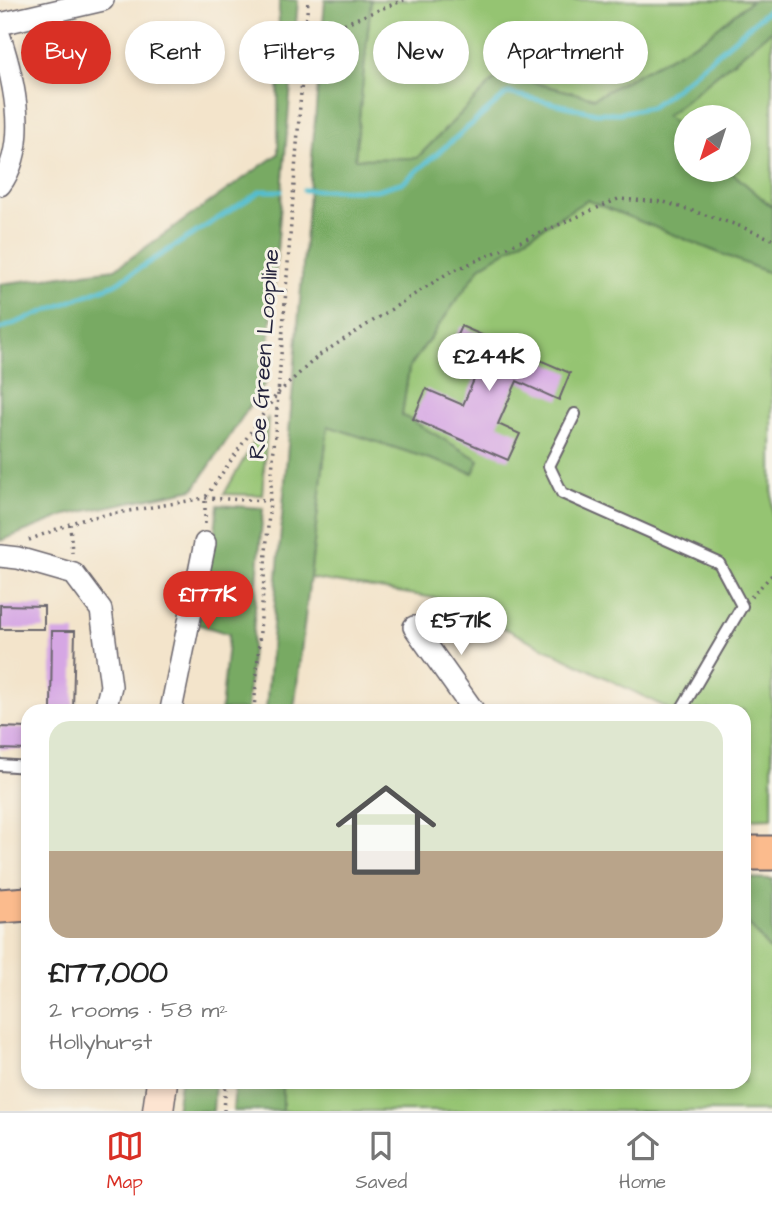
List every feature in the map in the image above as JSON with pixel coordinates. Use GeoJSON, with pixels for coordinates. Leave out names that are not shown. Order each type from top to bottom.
{"type":"FeatureCollection","features":[{"type":"Feature","properties":{"kind":"main road"},"geometry":{"type":"LineString","coordinates":[[751,853],[772,853]]}},
{"type":"Feature","properties":{"kind":"main road"},"geometry":{"type":"LineString","coordinates":[[0,906],[21,904]]}},
{"type":"Feature","properties":{"kind":"street"},"geometry":{"type":"LineString","coordinates":[[0,24],[103,0]]}},
{"type":"Feature","properties":{"kind":"street"},"geometry":{"type":"LineString","coordinates":[[0,37],[9,65],[9,122],[16,145],[0,185]]}},
{"type":"Feature","properties":{"kind":"street"},"geometry":{"type":"LineString","coordinates":[[172,704],[205,544]]}},
{"type":"Feature","properties":{"kind":"street"},"geometry":{"type":"LineString","coordinates":[[0,556],[18,558],[74,575],[101,610],[111,686],[106,704]]}},
{"type":"Feature","properties":{"kind":"street"},"geometry":{"type":"LineString","coordinates":[[414,627],[469,704]]}},
{"type":"Feature","properties":{"kind":"street"},"geometry":{"type":"LineString","coordinates":[[158,1111],[161,1089]]}},
{"type":"Feature","properties":{"kind":"lane"},"geometry":{"type":"LineString","coordinates":[[575,414],[549,466],[562,493],[719,563],[741,606],[684,704]]}},
{"type":"Feature","properties":{"kind":"lane"},"geometry":{"type":"LineString","coordinates":[[0,765],[21,766]]}},
{"type":"Feature","properties":{"kind":"path","name":"Roe Green Loopline"},"geometry":{"type":"LineString","coordinates":[[306,21],[308,0]]}},
{"type":"Feature","properties":{"kind":"path"},"geometry":{"type":"LineString","coordinates":[[351,21],[404,0]]}},
{"type":"Feature","properties":{"kind":"path","name":"Roe Green Loopline"},"geometry":{"type":"LineString","coordinates":[[254,704],[301,84]]}},
{"type":"Feature","properties":{"kind":"path"},"geometry":{"type":"LineString","coordinates":[[205,544],[205,498],[277,394],[318,356],[448,273],[618,199],[664,202],[734,223],[772,239]]}},
{"type":"Feature","properties":{"kind":"path"},"geometry":{"type":"LineString","coordinates":[[23,541],[82,519],[205,498],[270,501]]}},
{"type":"Feature","properties":{"kind":"path"},"geometry":{"type":"LineString","coordinates":[[71,524],[74,575]]}},
{"type":"Feature","properties":{"kind":"path"},"geometry":{"type":"LineString","coordinates":[[741,606],[772,575]]}},
{"type":"Feature","properties":{"kind":"path"},"geometry":{"type":"LineString","coordinates":[[224,1111],[226,1089]]}},
{"type":"Feature","properties":{"kind":"green space"},"geometry":{"type":"Polygon","coordinates":[[[279,0],[298,0],[296,21],[279,21],[279,0]]]}},
{"type":"Feature","properties":{"kind":"green space"},"geometry":{"type":"Polygon","coordinates":[[[325,0],[371,0],[355,159],[417,158],[490,84],[539,84],[594,98],[620,84],[648,84],[648,69],[705,38],[752,0],[772,0],[772,30],[680,105],[674,105],[674,110],[666,116],[674,123],[674,182],[743,182],[772,207],[772,274],[587,200],[481,266],[409,368],[402,415],[479,460],[473,473],[328,426],[295,704],[266,704],[318,84],[359,84],[359,21],[323,21],[325,0]]]}},
{"type":"Feature","properties":{"kind":"green space"},"geometry":{"type":"Polygon","coordinates":[[[371,0],[752,0],[705,38],[648,69],[648,21],[483,21],[483,84],[490,84],[417,158],[355,159],[371,0]]]}},
{"type":"Feature","properties":{"kind":"green space"},"geometry":{"type":"Polygon","coordinates":[[[772,30],[772,207],[743,182],[751,182],[751,105],[680,105],[772,30]]]}},
{"type":"Feature","properties":{"kind":"green space"},"geometry":{"type":"Polygon","coordinates":[[[278,84],[291,84],[266,382],[194,489],[66,515],[0,541],[0,284],[115,269],[278,154],[278,84]]]}},
{"type":"Feature","properties":{"kind":"green space"},"geometry":{"type":"Polygon","coordinates":[[[539,84],[620,84],[594,98],[539,84]]]}},
{"type":"Feature","properties":{"kind":"green space"},"geometry":{"type":"Polygon","coordinates":[[[674,110],[674,123],[666,116],[674,110]]]}},
{"type":"Feature","properties":{"kind":"green space"},"geometry":{"type":"Polygon","coordinates":[[[587,200],[772,274],[772,818],[751,819],[751,704],[659,704],[447,600],[310,578],[328,426],[473,473],[479,460],[402,416],[409,368],[481,266],[587,200]]]}},
{"type":"Feature","properties":{"kind":"green space"},"geometry":{"type":"Polygon","coordinates":[[[268,417],[262,495],[224,494],[268,417]]]}},
{"type":"Feature","properties":{"kind":"green space"},"geometry":{"type":"Polygon","coordinates":[[[218,505],[263,508],[247,704],[222,704],[229,634],[197,624],[213,547],[218,505]]]}},
{"type":"Feature","properties":{"kind":"green space"},"geometry":{"type":"Polygon","coordinates":[[[751,878],[772,879],[772,953],[751,927],[751,878]]]}},
{"type":"Feature","properties":{"kind":"green space"},"geometry":{"type":"Polygon","coordinates":[[[751,927],[772,953],[772,1111],[283,1111],[283,1089],[751,1089],[751,927]]]}},
{"type":"Feature","properties":{"kind":"green space"},"geometry":{"type":"Polygon","coordinates":[[[179,1089],[215,1089],[213,1111],[176,1111],[179,1089]]]}},
{"type":"Feature","properties":{"kind":"green space"},"geometry":{"type":"Polygon","coordinates":[[[235,1089],[283,1089],[283,1111],[233,1111],[235,1089]]]}},
{"type":"Feature","properties":{"kind":"building"},"geometry":{"type":"Polygon","coordinates":[[[461,326],[570,373],[559,400],[517,381],[498,424],[520,434],[508,460],[413,419],[426,389],[463,405],[480,366],[449,353],[461,326]]]}},
{"type":"Feature","properties":{"kind":"building"},"geometry":{"type":"Polygon","coordinates":[[[0,605],[44,606],[44,629],[0,629],[0,605]]]}},
{"type":"Feature","properties":{"kind":"building"},"geometry":{"type":"Polygon","coordinates":[[[52,631],[75,631],[73,704],[51,704],[52,631]]]}},
{"type":"Feature","properties":{"kind":"building"},"geometry":{"type":"Polygon","coordinates":[[[0,727],[21,728],[21,750],[0,749],[0,727]]]}},
{"type":"Feature","properties":{"kind":"waterway"},"geometry":{"type":"LineString","coordinates":[[304,190],[376,190],[404,182],[508,93],[596,113],[619,113],[651,107],[772,7]]}},
{"type":"Feature","properties":{"kind":"waterway"},"geometry":{"type":"LineString","coordinates":[[0,329],[115,284],[261,191],[281,191]]}}]}
